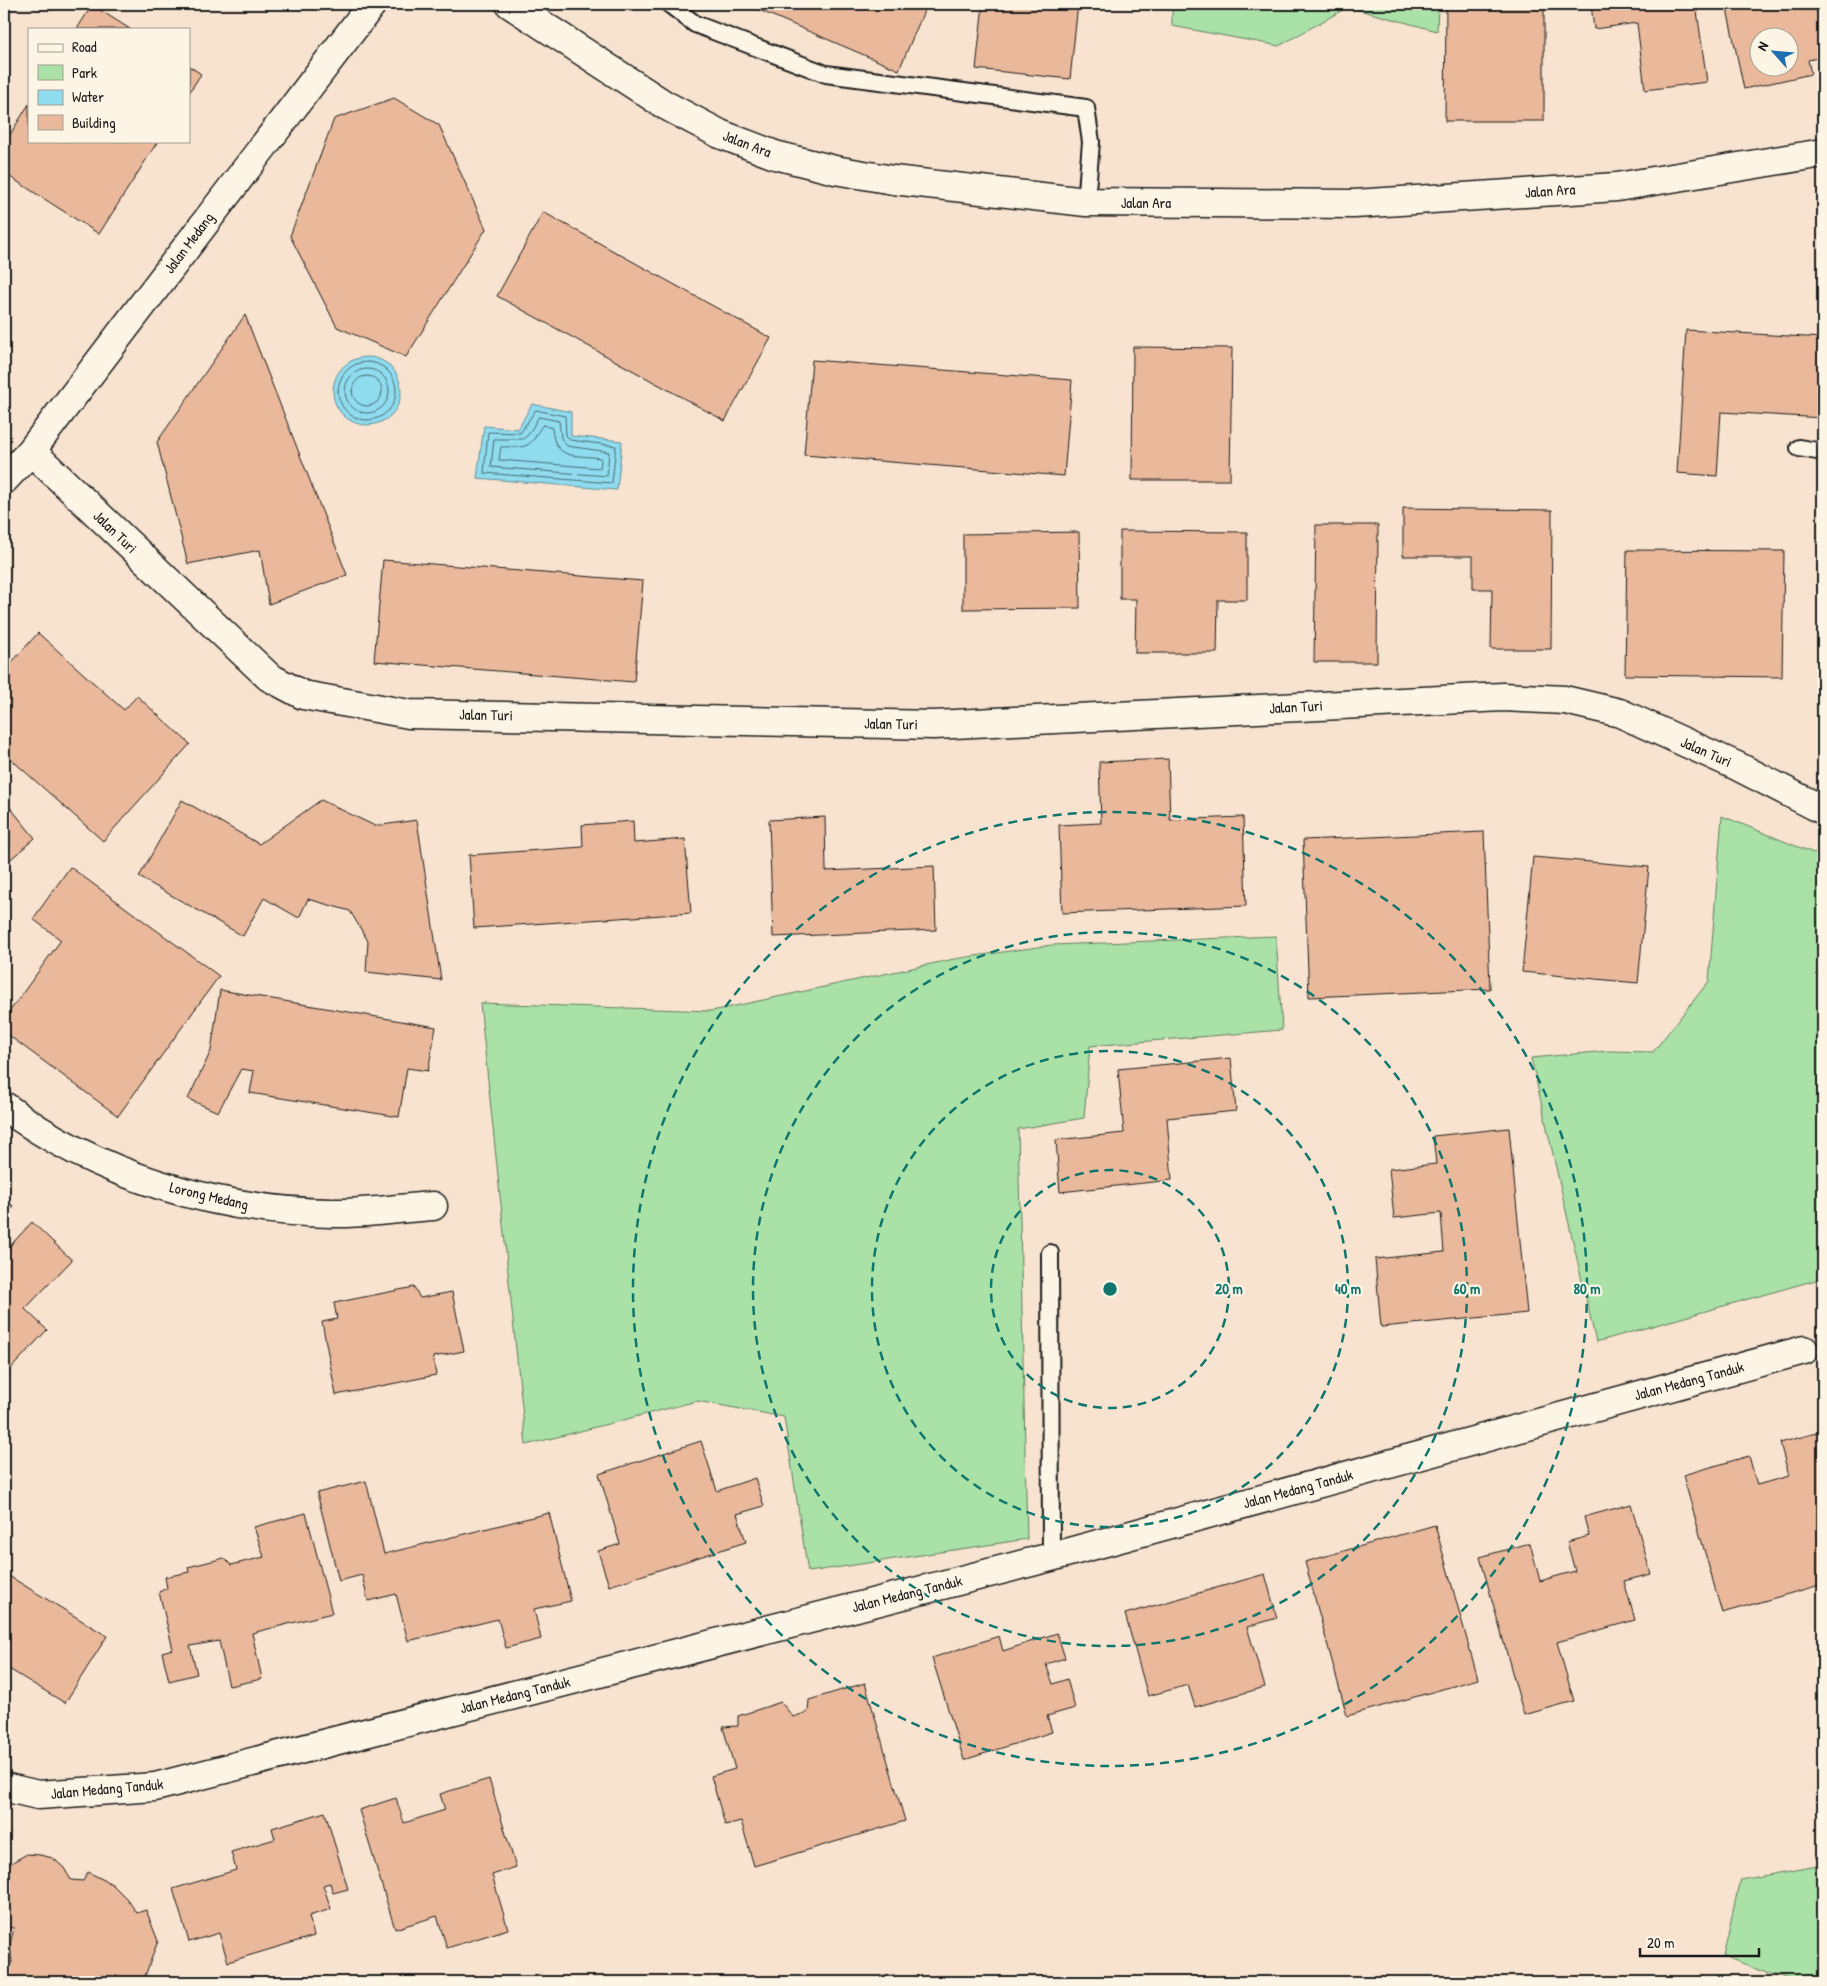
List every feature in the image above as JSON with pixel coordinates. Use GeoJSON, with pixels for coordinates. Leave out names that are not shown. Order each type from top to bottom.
{"type":"FeatureCollection","features":[{"type":"Feature","properties":{"kind":"street","name":"Jalan Medang"},"geometry":{"type":"LineString","coordinates":[[4,480],[31,452],[372,4]]}},
{"type":"Feature","properties":{"kind":"street","name":"Jalan Ara"},"geometry":{"type":"LineString","coordinates":[[510,4],[665,105],[720,134],[776,155],[836,170],[894,180],[1086,202],[1354,204],[1549,192],[1617,187],[1823,153]]}},
{"type":"Feature","properties":{"kind":"street","name":"Jalan Turi"},"geometry":{"type":"LineString","coordinates":[[31,452],[269,677],[303,695],[409,714],[934,725],[1503,696],[1565,700],[1620,714],[1737,766],[1823,810]]}},
{"type":"Feature","properties":{"kind":"street","name":"Lorong Medang"},"geometry":{"type":"LineString","coordinates":[[4,1106],[26,1123],[89,1158],[160,1186],[240,1206],[332,1213],[433,1206]]}},
{"type":"Feature","properties":{"kind":"street","name":"Jalan Medang Tanduk"},"geometry":{"type":"LineString","coordinates":[[4,1787],[38,1795],[155,1787],[1051,1557],[1804,1350]]}},
{"type":"Feature","properties":{"kind":"lane"},"geometry":{"type":"LineString","coordinates":[[669,4],[695,24],[826,74],[1086,108],[1091,142],[1086,202]]}},
{"type":"Feature","properties":{"kind":"lane"},"geometry":{"type":"LineString","coordinates":[[1799,448],[1823,452]]}},
{"type":"Feature","properties":{"kind":"lane"},"geometry":{"type":"LineString","coordinates":[[1050,1253],[1051,1557]]}},
{"type":"Feature","properties":{"kind":"green space"},"geometry":{"type":"Polygon","coordinates":[[[1172,4],[1438,4],[1437,31],[1348,7],[1279,46],[1172,26],[1172,4]]]}},
{"type":"Feature","properties":{"kind":"green space"},"geometry":{"type":"Polygon","coordinates":[[[1722,816],[1823,857],[1823,1278],[1596,1342],[1531,1058],[1608,1051],[1653,1052],[1709,981],[1722,816]]]}},
{"type":"Feature","properties":{"kind":"green space"},"geometry":{"type":"Polygon","coordinates":[[[1276,936],[1282,1030],[1090,1046],[1084,1118],[1018,1129],[1027,1539],[808,1572],[784,1417],[697,1401],[526,1445],[480,1003],[712,1011],[954,959],[1052,945],[1276,936]]]}},
{"type":"Feature","properties":{"kind":"green space"},"geometry":{"type":"Polygon","coordinates":[[[1823,1865],[1823,1982],[1796,1982],[1723,1956],[1740,1880],[1823,1865]]]}},
{"type":"Feature","properties":{"kind":"water"},"geometry":{"type":"Polygon","coordinates":[[[367,357],[380,360],[391,367],[398,378],[401,391],[398,404],[391,415],[380,422],[367,425],[354,422],[343,415],[336,404],[333,391],[336,378],[343,367],[354,360],[367,357]]]}},
{"type":"Feature","properties":{"kind":"water"},"geometry":{"type":"Polygon","coordinates":[[[532,404],[571,412],[571,436],[622,441],[617,490],[477,478],[484,426],[518,429],[532,404]]]}},
{"type":"Feature","properties":{"kind":"building"},"geometry":{"type":"Polygon","coordinates":[[[745,4],[927,4],[899,70],[745,4]]]}},
{"type":"Feature","properties":{"kind":"building"},"geometry":{"type":"Polygon","coordinates":[[[983,4],[1078,4],[1070,79],[976,69],[983,4]]]}},
{"type":"Feature","properties":{"kind":"building"},"geometry":{"type":"Polygon","coordinates":[[[1446,4],[1544,4],[1544,121],[1445,121],[1446,4]]]}},
{"type":"Feature","properties":{"kind":"building"},"geometry":{"type":"Polygon","coordinates":[[[1591,4],[1696,4],[1707,82],[1645,90],[1637,23],[1594,29],[1591,4]]]}},
{"type":"Feature","properties":{"kind":"building"},"geometry":{"type":"Polygon","coordinates":[[[1726,4],[1823,4],[1823,57],[1808,60],[1811,74],[1800,76],[1800,28],[1750,28],[1750,78],[1793,78],[1744,89],[1726,4]]]}},
{"type":"Feature","properties":{"kind":"building"},"geometry":{"type":"Polygon","coordinates":[[[92,5],[128,28],[78,28],[92,5]]]}},
{"type":"Feature","properties":{"kind":"building"},"geometry":{"type":"Polygon","coordinates":[[[190,67],[201,74],[190,91],[190,67]]]}},
{"type":"Feature","properties":{"kind":"building"},"geometry":{"type":"Polygon","coordinates":[[[394,98],[439,125],[486,229],[406,357],[337,327],[290,236],[334,119],[394,98]]]}},
{"type":"Feature","properties":{"kind":"building"},"geometry":{"type":"Polygon","coordinates":[[[28,106],[28,142],[157,142],[99,234],[4,173],[4,144],[28,106]]]}},
{"type":"Feature","properties":{"kind":"building"},"geometry":{"type":"Polygon","coordinates":[[[543,212],[771,338],[725,421],[497,296],[543,212]]]}},
{"type":"Feature","properties":{"kind":"building"},"geometry":{"type":"Polygon","coordinates":[[[245,315],[347,575],[269,604],[260,550],[188,564],[157,442],[245,315]]]}},
{"type":"Feature","properties":{"kind":"building"},"geometry":{"type":"Polygon","coordinates":[[[1686,330],[1823,338],[1823,418],[1721,412],[1717,476],[1677,473],[1686,330]]]}},
{"type":"Feature","properties":{"kind":"building"},"geometry":{"type":"Polygon","coordinates":[[[1133,347],[1232,348],[1230,480],[1132,480],[1133,347]]]}},
{"type":"Feature","properties":{"kind":"building"},"geometry":{"type":"Polygon","coordinates":[[[812,360],[1072,380],[1064,476],[804,455],[812,360]]]}},
{"type":"Feature","properties":{"kind":"building"},"geometry":{"type":"Polygon","coordinates":[[[1403,508],[1552,510],[1551,649],[1491,649],[1492,589],[1473,589],[1473,556],[1403,556],[1403,508]]]}},
{"type":"Feature","properties":{"kind":"building"},"geometry":{"type":"Polygon","coordinates":[[[1316,525],[1378,525],[1377,662],[1314,662],[1316,525]]]}},
{"type":"Feature","properties":{"kind":"building"},"geometry":{"type":"Polygon","coordinates":[[[1120,531],[1247,532],[1247,600],[1218,600],[1217,653],[1135,653],[1136,599],[1120,599],[1120,531]]]}},
{"type":"Feature","properties":{"kind":"building"},"geometry":{"type":"Polygon","coordinates":[[[1079,532],[1080,608],[963,609],[963,534],[1079,532]]]}},
{"type":"Feature","properties":{"kind":"building"},"geometry":{"type":"Polygon","coordinates":[[[1627,550],[1784,551],[1782,677],[1625,675],[1627,550]]]}},
{"type":"Feature","properties":{"kind":"building"},"geometry":{"type":"Polygon","coordinates":[[[383,560],[643,581],[634,682],[374,661],[383,560]]]}},
{"type":"Feature","properties":{"kind":"building"},"geometry":{"type":"Polygon","coordinates":[[[38,633],[124,710],[137,696],[190,744],[103,841],[4,753],[4,671],[38,633]]]}},
{"type":"Feature","properties":{"kind":"building"},"geometry":{"type":"Polygon","coordinates":[[[1168,759],[1170,820],[1243,817],[1246,906],[1062,913],[1059,825],[1101,823],[1099,762],[1168,759]]]}},
{"type":"Feature","properties":{"kind":"building"},"geometry":{"type":"Polygon","coordinates":[[[4,800],[35,838],[4,865],[4,800]]]}},
{"type":"Feature","properties":{"kind":"building"},"geometry":{"type":"Polygon","coordinates":[[[182,800],[259,844],[321,800],[375,826],[417,820],[441,980],[366,972],[368,941],[350,911],[308,899],[299,918],[264,898],[243,936],[139,877],[182,800]]]}},
{"type":"Feature","properties":{"kind":"building"},"geometry":{"type":"Polygon","coordinates":[[[825,817],[826,871],[934,866],[936,930],[773,937],[769,820],[825,817]]]}},
{"type":"Feature","properties":{"kind":"building"},"geometry":{"type":"Polygon","coordinates":[[[633,821],[634,843],[685,839],[691,913],[474,928],[469,855],[583,847],[582,825],[633,821]]]}},
{"type":"Feature","properties":{"kind":"building"},"geometry":{"type":"Polygon","coordinates":[[[1484,832],[1490,989],[1309,997],[1303,840],[1484,832]]]}},
{"type":"Feature","properties":{"kind":"building"},"geometry":{"type":"Polygon","coordinates":[[[1533,857],[1649,867],[1638,983],[1522,972],[1533,857]]]}},
{"type":"Feature","properties":{"kind":"building"},"geometry":{"type":"Polygon","coordinates":[[[70,867],[219,976],[118,1116],[4,1032],[4,1019],[61,940],[33,919],[70,867]]]}},
{"type":"Feature","properties":{"kind":"building"},"geometry":{"type":"Polygon","coordinates":[[[220,990],[436,1027],[428,1071],[407,1068],[399,1117],[250,1093],[254,1071],[241,1069],[218,1112],[188,1099],[211,1051],[220,990]]]}},
{"type":"Feature","properties":{"kind":"building"},"geometry":{"type":"Polygon","coordinates":[[[1231,1058],[1236,1111],[1167,1118],[1172,1180],[1060,1192],[1056,1140],[1124,1133],[1118,1069],[1231,1058]]]}},
{"type":"Feature","properties":{"kind":"building"},"geometry":{"type":"Polygon","coordinates":[[[1509,1128],[1527,1313],[1381,1327],[1375,1259],[1444,1252],[1441,1213],[1394,1218],[1389,1169],[1436,1164],[1433,1136],[1509,1128]]]}},
{"type":"Feature","properties":{"kind":"building"},"geometry":{"type":"Polygon","coordinates":[[[4,1197],[14,1207],[4,1217],[4,1197]]]}},
{"type":"Feature","properties":{"kind":"building"},"geometry":{"type":"Polygon","coordinates":[[[32,1222],[72,1260],[25,1309],[47,1330],[4,1376],[4,1241],[9,1247],[32,1222]]]}},
{"type":"Feature","properties":{"kind":"building"},"geometry":{"type":"Polygon","coordinates":[[[414,1287],[420,1298],[452,1292],[464,1351],[433,1357],[436,1375],[336,1395],[322,1322],[337,1319],[334,1303],[414,1287]]]}},
{"type":"Feature","properties":{"kind":"building"},"geometry":{"type":"Polygon","coordinates":[[[1823,1431],[1823,1584],[1722,1613],[1683,1475],[1749,1456],[1757,1485],[1789,1476],[1780,1443],[1823,1431]]]}},
{"type":"Feature","properties":{"kind":"building"},"geometry":{"type":"Polygon","coordinates":[[[701,1441],[717,1491],[755,1478],[764,1506],[737,1514],[746,1542],[609,1586],[598,1551],[620,1544],[599,1474],[701,1441]]]}},
{"type":"Feature","properties":{"kind":"building"},"geometry":{"type":"Polygon","coordinates":[[[366,1481],[384,1554],[549,1513],[571,1601],[534,1609],[541,1639],[506,1648],[498,1619],[408,1641],[396,1594],[368,1601],[362,1575],[339,1581],[317,1493],[366,1481]]]}},
{"type":"Feature","properties":{"kind":"building"},"geometry":{"type":"Polygon","coordinates":[[[1631,1504],[1651,1574],[1624,1581],[1635,1620],[1557,1642],[1574,1701],[1524,1715],[1480,1557],[1530,1543],[1540,1581],[1575,1571],[1567,1542],[1589,1536],[1584,1517],[1631,1504]]]}},
{"type":"Feature","properties":{"kind":"building"},"geometry":{"type":"Polygon","coordinates":[[[306,1513],[332,1613],[252,1633],[262,1679],[229,1686],[219,1641],[190,1646],[197,1674],[169,1681],[162,1652],[173,1649],[159,1592],[167,1588],[165,1577],[189,1572],[188,1567],[224,1558],[231,1565],[264,1557],[254,1527],[306,1513]]]}},
{"type":"Feature","properties":{"kind":"building"},"geometry":{"type":"Polygon","coordinates":[[[1435,1525],[1478,1679],[1347,1716],[1305,1562],[1435,1525]]]}},
{"type":"Feature","properties":{"kind":"building"},"geometry":{"type":"Polygon","coordinates":[[[4,1573],[107,1636],[65,1703],[4,1666],[4,1573]]]}},
{"type":"Feature","properties":{"kind":"building"},"geometry":{"type":"Polygon","coordinates":[[[1265,1574],[1277,1618],[1247,1627],[1265,1687],[1195,1707],[1188,1685],[1148,1696],[1125,1614],[1265,1574]]]}},
{"type":"Feature","properties":{"kind":"building"},"geometry":{"type":"Polygon","coordinates":[[[1057,1633],[1065,1658],[1046,1664],[1053,1684],[1067,1679],[1075,1708],[1047,1716],[1052,1732],[964,1760],[932,1658],[999,1636],[1003,1651],[1057,1633]]]}},
{"type":"Feature","properties":{"kind":"building"},"geometry":{"type":"Polygon","coordinates":[[[865,1683],[905,1821],[754,1866],[741,1821],[725,1825],[711,1776],[735,1769],[723,1727],[738,1726],[738,1716],[781,1702],[793,1717],[808,1712],[809,1700],[865,1683]]]}},
{"type":"Feature","properties":{"kind":"building"},"geometry":{"type":"Polygon","coordinates":[[[489,1779],[516,1867],[492,1875],[508,1929],[447,1948],[437,1916],[395,1929],[359,1810],[396,1798],[404,1823],[445,1810],[440,1794],[489,1779]]]}},
{"type":"Feature","properties":{"kind":"building"},"geometry":{"type":"Polygon","coordinates":[[[325,1812],[348,1889],[333,1893],[330,1883],[323,1885],[331,1909],[309,1916],[314,1936],[228,1962],[219,1933],[189,1942],[173,1889],[236,1870],[231,1852],[275,1839],[272,1828],[325,1812]]]}},
{"type":"Feature","properties":{"kind":"building"},"geometry":{"type":"Polygon","coordinates":[[[27,1854],[53,1858],[64,1868],[71,1880],[83,1881],[88,1872],[112,1884],[127,1899],[137,1913],[146,1910],[158,1941],[145,1976],[158,1982],[4,1982],[4,1963],[12,1963],[10,1944],[14,1928],[4,1927],[4,1867],[27,1854]]]}}]}
